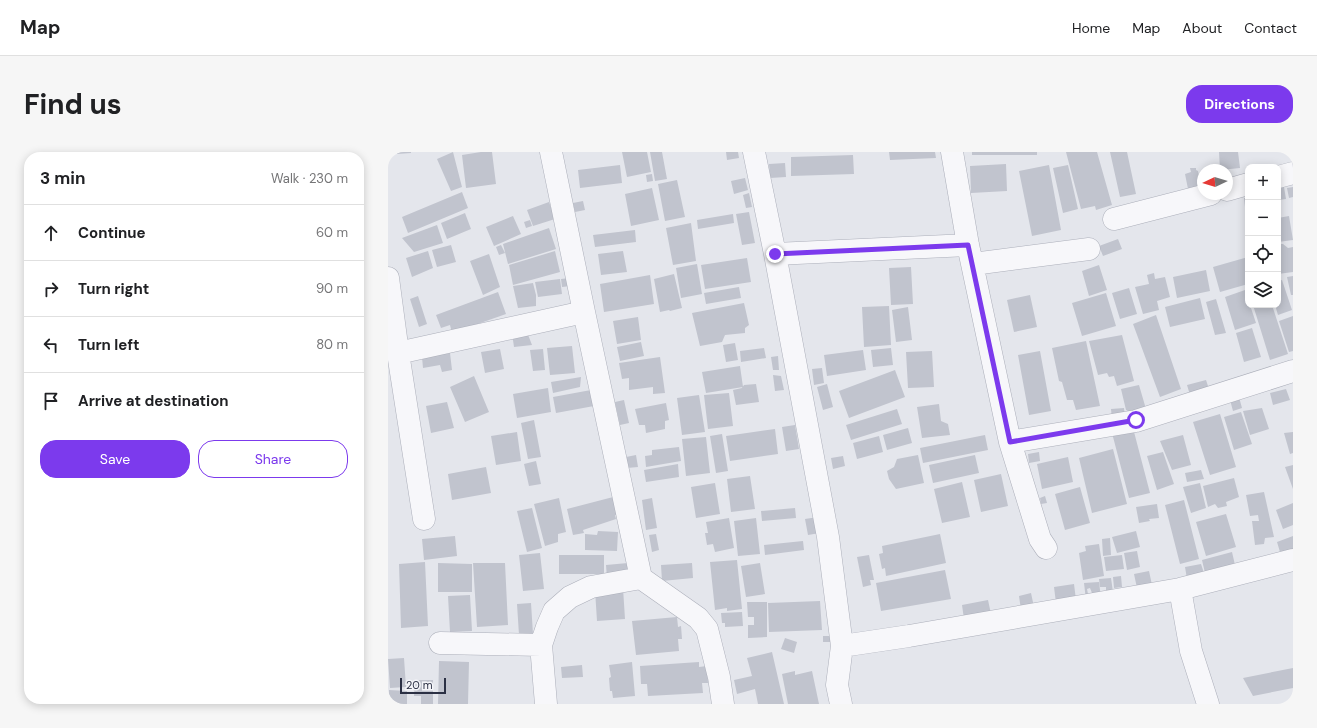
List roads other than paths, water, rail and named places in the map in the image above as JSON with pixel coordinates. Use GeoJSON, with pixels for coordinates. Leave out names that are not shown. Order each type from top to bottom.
{"type":"FeatureCollection","features":[{"type":"Feature","properties":{"kind":"street"},"geometry":{"type":"LineString","coordinates":[[551,152],[641,578],[698,618],[707,629],[719,677],[723,704]]}},
{"type":"Feature","properties":{"kind":"street"},"geometry":{"type":"LineString","coordinates":[[754,152],[775,254],[828,537],[842,646],[837,685],[841,704]]}},
{"type":"Feature","properties":{"kind":"street"},"geometry":{"type":"LineString","coordinates":[[952,152],[970,255],[1010,442],[1040,539],[1046,548]]}},
{"type":"Feature","properties":{"kind":"street"},"geometry":{"type":"LineString","coordinates":[[1281,176],[1293,173]]}},
{"type":"Feature","properties":{"kind":"street"},"geometry":{"type":"LineString","coordinates":[[1233,188],[1245,185]]}},
{"type":"Feature","properties":{"kind":"street"},"geometry":{"type":"LineString","coordinates":[[1114,219],[1197,198]]}},
{"type":"Feature","properties":{"kind":"street"},"geometry":{"type":"LineString","coordinates":[[775,254],[970,255],[1090,249]]}},
{"type":"Feature","properties":{"kind":"street"},"geometry":{"type":"LineString","coordinates":[[388,278],[424,519]]}},
{"type":"Feature","properties":{"kind":"street"},"geometry":{"type":"LineString","coordinates":[[398,353],[584,312]]}},
{"type":"Feature","properties":{"kind":"street"},"geometry":{"type":"LineString","coordinates":[[1010,442],[1136,420],[1293,371]]}},
{"type":"Feature","properties":{"kind":"street"},"geometry":{"type":"LineString","coordinates":[[842,646],[909,636],[1180,589],[1293,560]]}},
{"type":"Feature","properties":{"kind":"street"},"geometry":{"type":"LineString","coordinates":[[546,704],[540,645],[554,611],[570,597],[591,587],[641,578]]}},
{"type":"Feature","properties":{"kind":"street"},"geometry":{"type":"LineString","coordinates":[[1180,589],[1191,651],[1208,704]]}},
{"type":"Feature","properties":{"kind":"street"},"geometry":{"type":"LineString","coordinates":[[440,643],[540,645]]}}]}
